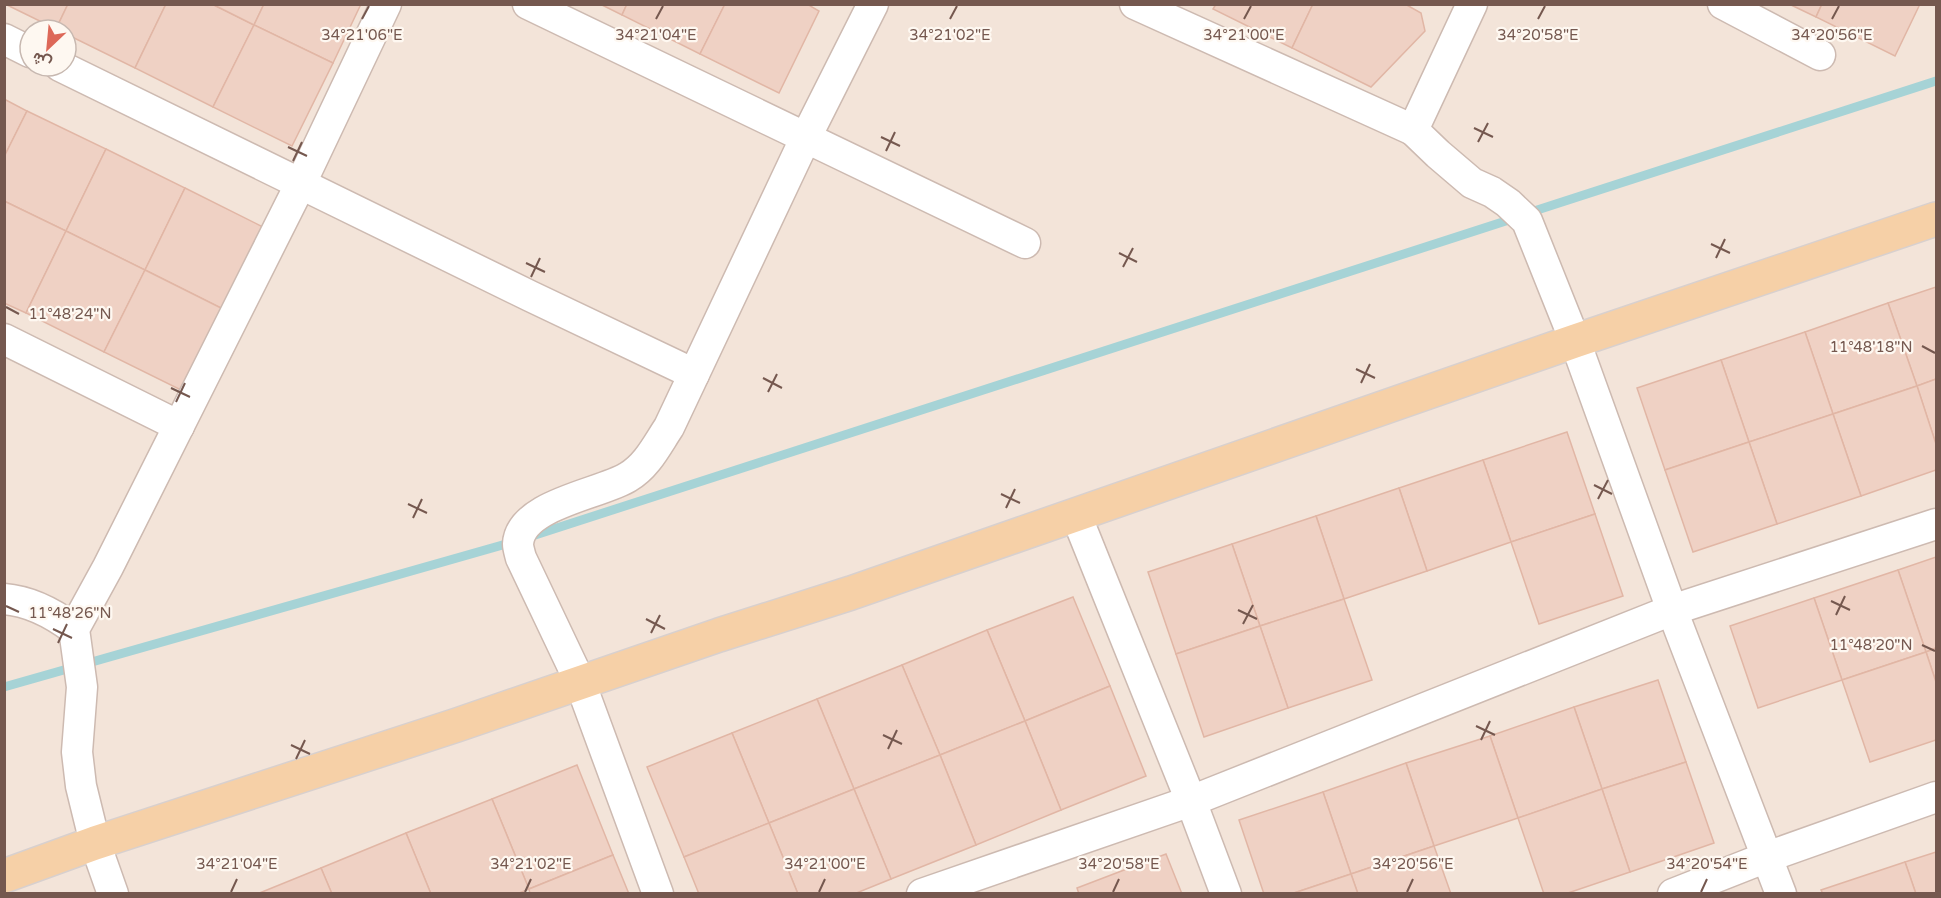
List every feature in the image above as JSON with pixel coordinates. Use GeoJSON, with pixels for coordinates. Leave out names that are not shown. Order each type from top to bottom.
{"type":"FeatureCollection","features":[{"type":"Feature","properties":{"kind":"main road"},"geometry":{"type":"LineString","coordinates":[[4,876],[95,843],[850,593],[1575,341],[1936,219]]}},
{"type":"Feature","properties":{"kind":"street"},"geometry":{"type":"LineString","coordinates":[[113,894],[95,843],[81,786],[76,752],[82,687],[74,629],[108,567],[301,183],[386,4]]}},
{"type":"Feature","properties":{"kind":"street"},"geometry":{"type":"LineString","coordinates":[[528,4],[1025,243]]}},
{"type":"Feature","properties":{"kind":"street"},"geometry":{"type":"LineString","coordinates":[[658,894],[580,682],[521,558],[518,545],[531,520],[550,508],[627,479],[640,469],[669,427],[805,139],[873,4]]}},
{"type":"Feature","properties":{"kind":"street"},"geometry":{"type":"LineString","coordinates":[[1135,4],[1413,130],[1472,183],[1492,192],[1508,203],[1527,221],[1575,341],[1672,610],[1781,894]]}},
{"type":"Feature","properties":{"kind":"street"},"geometry":{"type":"LineString","coordinates":[[1413,130],[1472,4]]}},
{"type":"Feature","properties":{"kind":"street"},"geometry":{"type":"LineString","coordinates":[[1723,4],[1821,55]]}},
{"type":"Feature","properties":{"kind":"street"},"geometry":{"type":"LineString","coordinates":[[4,39],[18,45]]}},
{"type":"Feature","properties":{"kind":"street"},"geometry":{"type":"LineString","coordinates":[[78,75],[530,297],[694,374]]}},
{"type":"Feature","properties":{"kind":"street"},"geometry":{"type":"LineString","coordinates":[[4,339],[179,426]]}},
{"type":"Feature","properties":{"kind":"street"},"geometry":{"type":"LineString","coordinates":[[1076,515],[1226,894]]}},
{"type":"Feature","properties":{"kind":"street"},"geometry":{"type":"LineString","coordinates":[[937,891],[1191,801],[1672,610],[1936,524]]}},
{"type":"Feature","properties":{"kind":"street"},"geometry":{"type":"LineString","coordinates":[[4,599],[51,612],[74,629]]}},
{"type":"Feature","properties":{"kind":"street"},"geometry":{"type":"LineString","coordinates":[[1673,894],[1767,857],[1936,797]]}},
{"type":"Feature","properties":{"kind":"shaded area"},"geometry":{"type":"Polygon","coordinates":[[[5,5],[1936,5],[1936,893],[5,893],[5,5]]]}},
{"type":"Feature","properties":{"kind":"building"},"geometry":{"type":"Polygon","coordinates":[[[5,4],[68,4],[61,18],[34,18],[5,4]]]}},
{"type":"Feature","properties":{"kind":"building"},"geometry":{"type":"Polygon","coordinates":[[[68,4],[166,4],[135,68],[78,40],[78,18],[61,18],[68,4]]]}},
{"type":"Feature","properties":{"kind":"building"},"geometry":{"type":"Polygon","coordinates":[[[166,4],[212,4],[254,25],[213,107],[135,68],[166,4]]]}},
{"type":"Feature","properties":{"kind":"building"},"geometry":{"type":"Polygon","coordinates":[[[212,4],[264,4],[254,25],[212,4]]]}},
{"type":"Feature","properties":{"kind":"building"},"geometry":{"type":"Polygon","coordinates":[[[264,4],[361,4],[333,63],[254,25],[264,4]]]}},
{"type":"Feature","properties":{"kind":"building"},"geometry":{"type":"Polygon","coordinates":[[[600,4],[627,4],[622,15],[600,4]]]}},
{"type":"Feature","properties":{"kind":"building"},"geometry":{"type":"Polygon","coordinates":[[[627,4],[725,4],[700,54],[622,15],[627,4]]]}},
{"type":"Feature","properties":{"kind":"building"},"geometry":{"type":"Polygon","coordinates":[[[725,4],[807,4],[819,11],[779,93],[700,54],[725,4]]]}},
{"type":"Feature","properties":{"kind":"building"},"geometry":{"type":"Polygon","coordinates":[[[1216,4],[1313,4],[1292,48],[1213,9],[1216,4]]]}},
{"type":"Feature","properties":{"kind":"building"},"geometry":{"type":"Polygon","coordinates":[[[1313,4],[1405,4],[1421,13],[1425,31],[1371,87],[1292,48],[1313,4]]]}},
{"type":"Feature","properties":{"kind":"building"},"geometry":{"type":"Polygon","coordinates":[[[1789,4],[1822,4],[1816,17],[1789,4]]]}},
{"type":"Feature","properties":{"kind":"building"},"geometry":{"type":"Polygon","coordinates":[[[1822,4],[1920,4],[1895,56],[1816,17],[1822,4]]]}},
{"type":"Feature","properties":{"kind":"building"},"geometry":{"type":"Polygon","coordinates":[[[254,25],[333,63],[292,146],[213,107],[254,25]]]}},
{"type":"Feature","properties":{"kind":"building"},"geometry":{"type":"Polygon","coordinates":[[[4,99],[27,111],[4,157],[4,99]]]}},
{"type":"Feature","properties":{"kind":"building"},"geometry":{"type":"Polygon","coordinates":[[[27,111],[106,149],[66,231],[4,201],[4,157],[27,111]]]}},
{"type":"Feature","properties":{"kind":"building"},"geometry":{"type":"Polygon","coordinates":[[[106,149],[185,188],[145,270],[66,231],[106,149]]]}},
{"type":"Feature","properties":{"kind":"building"},"geometry":{"type":"Polygon","coordinates":[[[185,188],[263,227],[223,309],[145,270],[185,188]]]}},
{"type":"Feature","properties":{"kind":"building"},"geometry":{"type":"Polygon","coordinates":[[[4,201],[66,231],[26,313],[4,303],[4,201]]]}},
{"type":"Feature","properties":{"kind":"building"},"geometry":{"type":"Polygon","coordinates":[[[66,231],[145,270],[104,352],[26,313],[66,231]]]}},
{"type":"Feature","properties":{"kind":"building"},"geometry":{"type":"Polygon","coordinates":[[[145,270],[223,309],[183,391],[104,352],[145,270]]]}},
{"type":"Feature","properties":{"kind":"building"},"geometry":{"type":"Polygon","coordinates":[[[1936,287],[1936,379],[1917,386],[1888,303],[1936,287]]]}},
{"type":"Feature","properties":{"kind":"building"},"geometry":{"type":"Polygon","coordinates":[[[1888,303],[1917,386],[1833,414],[1805,332],[1888,303]]]}},
{"type":"Feature","properties":{"kind":"building"},"geometry":{"type":"Polygon","coordinates":[[[1805,332],[1833,414],[1749,442],[1721,360],[1805,332]]]}},
{"type":"Feature","properties":{"kind":"building"},"geometry":{"type":"Polygon","coordinates":[[[1721,360],[1749,442],[1665,470],[1637,388],[1721,360]]]}},
{"type":"Feature","properties":{"kind":"building"},"geometry":{"type":"Polygon","coordinates":[[[1936,379],[1936,444],[1917,386],[1936,379]]]}},
{"type":"Feature","properties":{"kind":"building"},"geometry":{"type":"Polygon","coordinates":[[[1917,386],[1936,444],[1936,470],[1861,496],[1833,414],[1917,386]]]}},
{"type":"Feature","properties":{"kind":"building"},"geometry":{"type":"Polygon","coordinates":[[[1833,414],[1861,496],[1777,524],[1749,442],[1833,414]]]}},
{"type":"Feature","properties":{"kind":"building"},"geometry":{"type":"Polygon","coordinates":[[[1567,432],[1595,514],[1511,542],[1483,460],[1567,432]]]}},
{"type":"Feature","properties":{"kind":"building"},"geometry":{"type":"Polygon","coordinates":[[[1749,442],[1777,524],[1693,552],[1665,470],[1749,442]]]}},
{"type":"Feature","properties":{"kind":"building"},"geometry":{"type":"Polygon","coordinates":[[[1483,460],[1511,542],[1427,571],[1399,488],[1483,460]]]}},
{"type":"Feature","properties":{"kind":"building"},"geometry":{"type":"Polygon","coordinates":[[[1399,488],[1427,571],[1344,599],[1316,516],[1399,488]]]}},
{"type":"Feature","properties":{"kind":"building"},"geometry":{"type":"Polygon","coordinates":[[[1595,514],[1623,596],[1539,624],[1511,542],[1595,514]]]}},
{"type":"Feature","properties":{"kind":"building"},"geometry":{"type":"Polygon","coordinates":[[[1316,516],[1344,599],[1260,626],[1232,544],[1316,516]]]}},
{"type":"Feature","properties":{"kind":"building"},"geometry":{"type":"Polygon","coordinates":[[[1232,544],[1260,626],[1176,654],[1148,572],[1232,544]]]}},
{"type":"Feature","properties":{"kind":"building"},"geometry":{"type":"Polygon","coordinates":[[[1936,557],[1936,648],[1926,652],[1898,570],[1936,557]]]}},
{"type":"Feature","properties":{"kind":"building"},"geometry":{"type":"Polygon","coordinates":[[[1898,570],[1926,652],[1842,680],[1814,598],[1898,570]]]}},
{"type":"Feature","properties":{"kind":"building"},"geometry":{"type":"Polygon","coordinates":[[[1073,597],[1110,686],[1025,721],[987,630],[1073,597]]]}},
{"type":"Feature","properties":{"kind":"building"},"geometry":{"type":"Polygon","coordinates":[[[1814,598],[1842,680],[1758,708],[1730,626],[1814,598]]]}},
{"type":"Feature","properties":{"kind":"building"},"geometry":{"type":"Polygon","coordinates":[[[1344,599],[1372,680],[1288,708],[1260,626],[1344,599]]]}},
{"type":"Feature","properties":{"kind":"building"},"geometry":{"type":"Polygon","coordinates":[[[1260,626],[1288,708],[1204,737],[1176,654],[1260,626]]]}},
{"type":"Feature","properties":{"kind":"building"},"geometry":{"type":"Polygon","coordinates":[[[987,630],[1025,721],[940,755],[902,665],[987,630]]]}},
{"type":"Feature","properties":{"kind":"building"},"geometry":{"type":"Polygon","coordinates":[[[1936,648],[1936,682],[1926,652],[1936,648]]]}},
{"type":"Feature","properties":{"kind":"building"},"geometry":{"type":"Polygon","coordinates":[[[1926,652],[1936,682],[1936,740],[1870,762],[1842,680],[1926,652]]]}},
{"type":"Feature","properties":{"kind":"building"},"geometry":{"type":"Polygon","coordinates":[[[902,665],[940,755],[854,789],[817,699],[902,665]]]}},
{"type":"Feature","properties":{"kind":"building"},"geometry":{"type":"Polygon","coordinates":[[[1658,680],[1686,762],[1602,789],[1574,707],[1658,680]]]}},
{"type":"Feature","properties":{"kind":"building"},"geometry":{"type":"Polygon","coordinates":[[[1110,686],[1146,776],[1061,810],[1025,721],[1110,686]]]}},
{"type":"Feature","properties":{"kind":"building"},"geometry":{"type":"Polygon","coordinates":[[[817,699],[854,789],[769,823],[732,733],[817,699]]]}},
{"type":"Feature","properties":{"kind":"building"},"geometry":{"type":"Polygon","coordinates":[[[1574,707],[1602,789],[1518,818],[1490,736],[1574,707]]]}},
{"type":"Feature","properties":{"kind":"building"},"geometry":{"type":"Polygon","coordinates":[[[1025,721],[1061,810],[976,845],[940,755],[1025,721]]]}},
{"type":"Feature","properties":{"kind":"building"},"geometry":{"type":"Polygon","coordinates":[[[732,733],[769,823],[684,857],[647,767],[732,733]]]}},
{"type":"Feature","properties":{"kind":"building"},"geometry":{"type":"Polygon","coordinates":[[[1490,736],[1518,818],[1434,846],[1406,763],[1490,736]]]}},
{"type":"Feature","properties":{"kind":"building"},"geometry":{"type":"Polygon","coordinates":[[[940,755],[976,845],[891,879],[854,789],[940,755]]]}},
{"type":"Feature","properties":{"kind":"building"},"geometry":{"type":"Polygon","coordinates":[[[1686,762],[1714,843],[1630,872],[1602,789],[1686,762]]]}},
{"type":"Feature","properties":{"kind":"building"},"geometry":{"type":"Polygon","coordinates":[[[1406,763],[1434,846],[1351,874],[1323,792],[1406,763]]]}},
{"type":"Feature","properties":{"kind":"building"},"geometry":{"type":"Polygon","coordinates":[[[577,765],[613,855],[529,889],[492,799],[577,765]]]}},
{"type":"Feature","properties":{"kind":"building"},"geometry":{"type":"Polygon","coordinates":[[[854,789],[891,879],[854,894],[798,894],[769,823],[854,789]]]}},
{"type":"Feature","properties":{"kind":"building"},"geometry":{"type":"Polygon","coordinates":[[[1602,789],[1630,872],[1565,894],[1544,894],[1518,818],[1602,789]]]}},
{"type":"Feature","properties":{"kind":"building"},"geometry":{"type":"Polygon","coordinates":[[[1323,792],[1351,874],[1291,894],[1264,894],[1239,820],[1323,792]]]}},
{"type":"Feature","properties":{"kind":"building"},"geometry":{"type":"Polygon","coordinates":[[[492,799],[529,889],[517,894],[431,894],[406,833],[492,799]]]}},
{"type":"Feature","properties":{"kind":"building"},"geometry":{"type":"Polygon","coordinates":[[[769,823],[798,894],[699,894],[684,857],[769,823]]]}},
{"type":"Feature","properties":{"kind":"building"},"geometry":{"type":"Polygon","coordinates":[[[406,833],[431,894],[332,894],[321,868],[406,833]]]}},
{"type":"Feature","properties":{"kind":"building"},"geometry":{"type":"Polygon","coordinates":[[[1434,846],[1451,894],[1358,894],[1351,874],[1434,846]]]}},
{"type":"Feature","properties":{"kind":"building"},"geometry":{"type":"Polygon","coordinates":[[[1936,852],[1936,894],[1916,894],[1905,862],[1936,852]]]}},
{"type":"Feature","properties":{"kind":"building"},"geometry":{"type":"Polygon","coordinates":[[[1166,854],[1182,894],[1079,894],[1077,888],[1166,854]]]}},
{"type":"Feature","properties":{"kind":"building"},"geometry":{"type":"Polygon","coordinates":[[[613,855],[629,894],[530,894],[529,889],[613,855]]]}},
{"type":"Feature","properties":{"kind":"building"},"geometry":{"type":"Polygon","coordinates":[[[1905,862],[1916,894],[1823,894],[1821,890],[1905,862]]]}},
{"type":"Feature","properties":{"kind":"building"},"geometry":{"type":"Polygon","coordinates":[[[321,868],[332,894],[257,894],[321,868]]]}},
{"type":"Feature","properties":{"kind":"building"},"geometry":{"type":"Polygon","coordinates":[[[1351,874],[1358,894],[1291,894],[1351,874]]]}},
{"type":"Feature","properties":{"kind":"waterway"},"geometry":{"type":"LineString","coordinates":[[1528,213],[1936,81]]}},
{"type":"Feature","properties":{"kind":"waterway"},"geometry":{"type":"LineString","coordinates":[[529,537],[1515,218]]}},
{"type":"Feature","properties":{"kind":"waterway"},"geometry":{"type":"LineString","coordinates":[[4,687],[513,542]]}}]}
